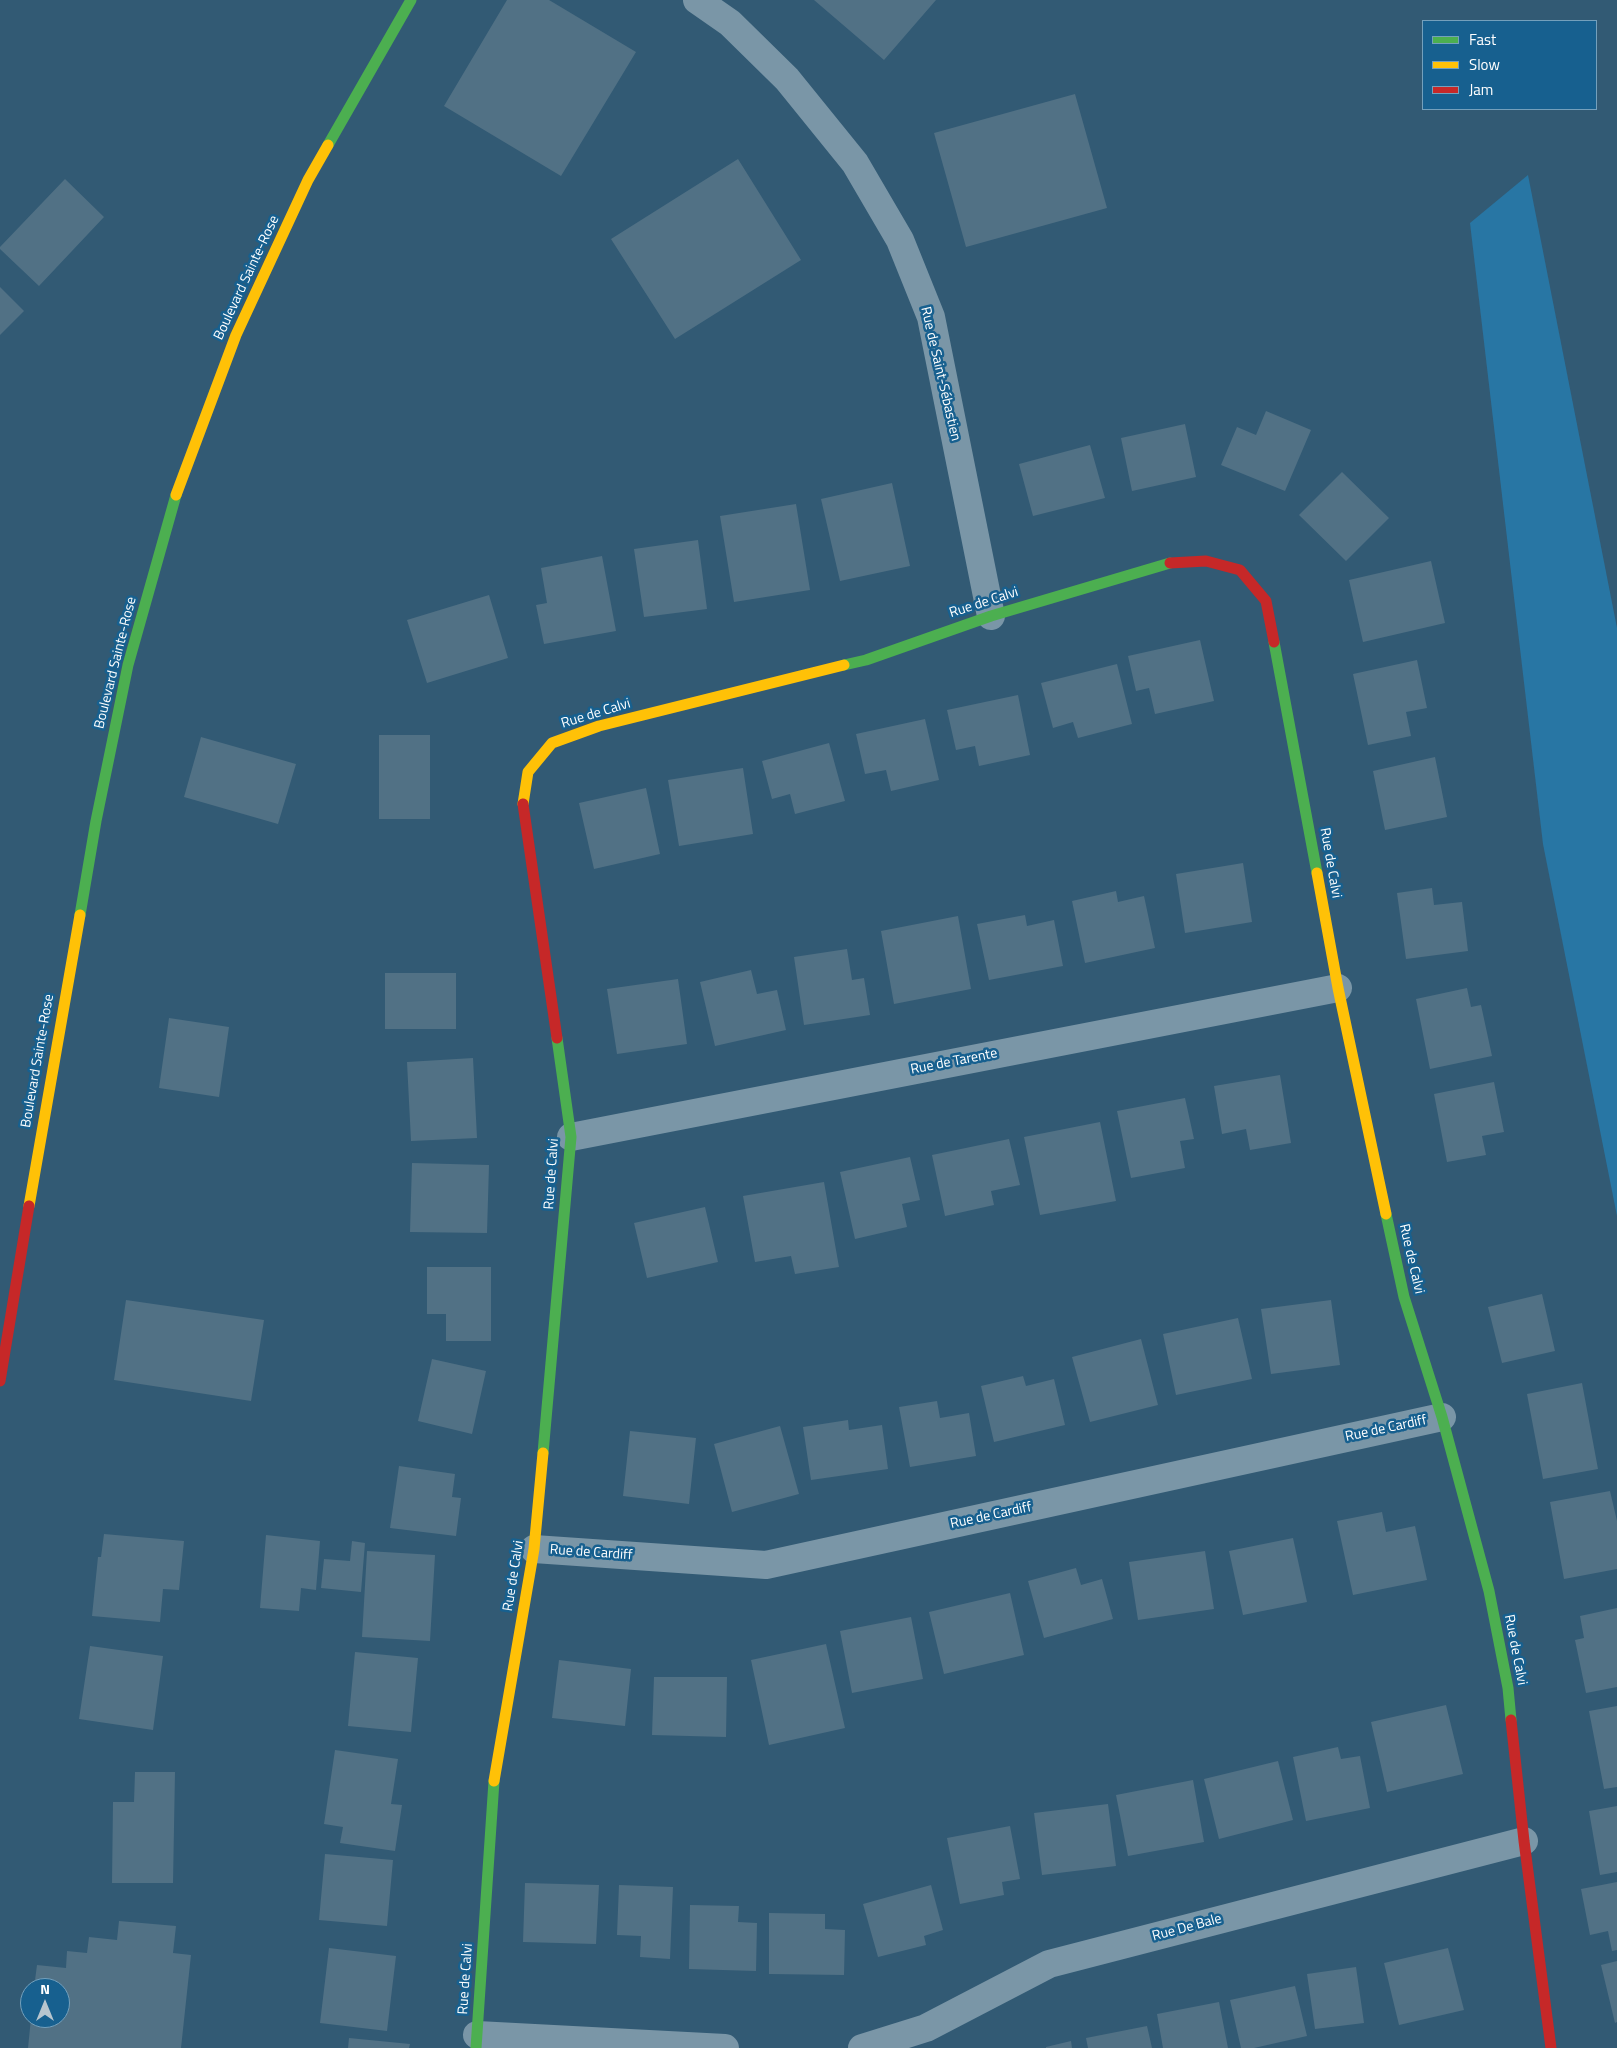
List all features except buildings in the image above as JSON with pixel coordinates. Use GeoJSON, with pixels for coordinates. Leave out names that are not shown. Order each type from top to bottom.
{"type":"FeatureCollection","features":[{"type":"Feature","properties":{"kind":"street","name":"Boulevard Sainte-Rose"},"geometry":{"type":"LineString","coordinates":[[0,1381],[96,821],[128,664],[181,478],[236,335],[308,180],[386,40],[411,0]]}},
{"type":"Feature","properties":{"kind":"street","name":"Rue de Saint-Sébastien"},"geometry":{"type":"LineString","coordinates":[[697,0],[730,24],[787,79],[856,163],[900,240],[931,317],[991,616]]}},
{"type":"Feature","properties":{"kind":"street","name":"Rue de Calvi"},"geometry":{"type":"LineString","coordinates":[[476,2041],[494,1784],[534,1549],[571,1137],[523,806],[528,772],[552,743],[599,726],[866,660],[991,616],[1168,563],[1206,561],[1240,570],[1266,601],[1338,988],[1404,1297],[1442,1417],[1488,1591],[1506,1678],[1524,1841],[1551,2048]]}},
{"type":"Feature","properties":{"kind":"street","name":"Rue de Tarente"},"geometry":{"type":"LineString","coordinates":[[571,1137],[1338,988]]}},
{"type":"Feature","properties":{"kind":"street","name":"Rue de Cardiff"},"geometry":{"type":"LineString","coordinates":[[534,1549],[766,1566],[1442,1417]]}},
{"type":"Feature","properties":{"kind":"street","name":"Rue De Bale"},"geometry":{"type":"LineString","coordinates":[[862,2048],[926,2028],[1049,1964],[1524,1841]]}},
{"type":"Feature","properties":{"kind":"street"},"geometry":{"type":"LineString","coordinates":[[476,2041],[725,2048]]}},
{"type":"Feature","properties":{"kind":"shaded area"},"geometry":{"type":"Polygon","coordinates":[[[1528,175],[1617,628],[1617,1216],[1543,844],[1470,223],[1528,175]]]}},
{"type":"Feature","properties":{"kind":"traffic: fast"},"geometry":{"type":"LineString","coordinates":[[328,145],[411,0]]}},
{"type":"Feature","properties":{"kind":"traffic: fast"},"geometry":{"type":"LineString","coordinates":[[80,915],[96,821],[128,665],[176,495]]}},
{"type":"Feature","properties":{"kind":"traffic: fast"},"geometry":{"type":"LineString","coordinates":[[844,665],[866,660],[991,616],[1170,563]]}},
{"type":"Feature","properties":{"kind":"traffic: fast"},"geometry":{"type":"LineString","coordinates":[[1274,642],[1317,873]]}},
{"type":"Feature","properties":{"kind":"traffic: fast"},"geometry":{"type":"LineString","coordinates":[[543,1453],[571,1137],[557,1038]]}},
{"type":"Feature","properties":{"kind":"traffic: fast"},"geometry":{"type":"LineString","coordinates":[[1386,1214],[1404,1297],[1442,1417],[1489,1591],[1508,1688],[1511,1720]]}},
{"type":"Feature","properties":{"kind":"traffic: fast"},"geometry":{"type":"LineString","coordinates":[[476,2048],[494,1781]]}},
{"type":"Feature","properties":{"kind":"traffic: slow"},"geometry":{"type":"LineString","coordinates":[[176,495],[236,335],[308,180],[328,145]]}},
{"type":"Feature","properties":{"kind":"traffic: slow"},"geometry":{"type":"LineString","coordinates":[[523,804],[528,772],[552,743],[599,726],[844,665]]}},
{"type":"Feature","properties":{"kind":"traffic: slow"},"geometry":{"type":"LineString","coordinates":[[1317,873],[1338,988],[1386,1214]]}},
{"type":"Feature","properties":{"kind":"traffic: slow"},"geometry":{"type":"LineString","coordinates":[[29,1206],[80,915]]}},
{"type":"Feature","properties":{"kind":"traffic: slow"},"geometry":{"type":"LineString","coordinates":[[494,1781],[534,1549],[543,1453]]}},
{"type":"Feature","properties":{"kind":"traffic: jam"},"geometry":{"type":"LineString","coordinates":[[1170,563],[1206,561],[1240,570],[1266,601],[1274,642]]}},
{"type":"Feature","properties":{"kind":"traffic: jam"},"geometry":{"type":"LineString","coordinates":[[523,804],[557,1038]]}},
{"type":"Feature","properties":{"kind":"traffic: jam"},"geometry":{"type":"LineString","coordinates":[[0,1381],[29,1206]]}},
{"type":"Feature","properties":{"kind":"traffic: jam"},"geometry":{"type":"LineString","coordinates":[[1511,1720],[1524,1841],[1551,2048]]}}]}
